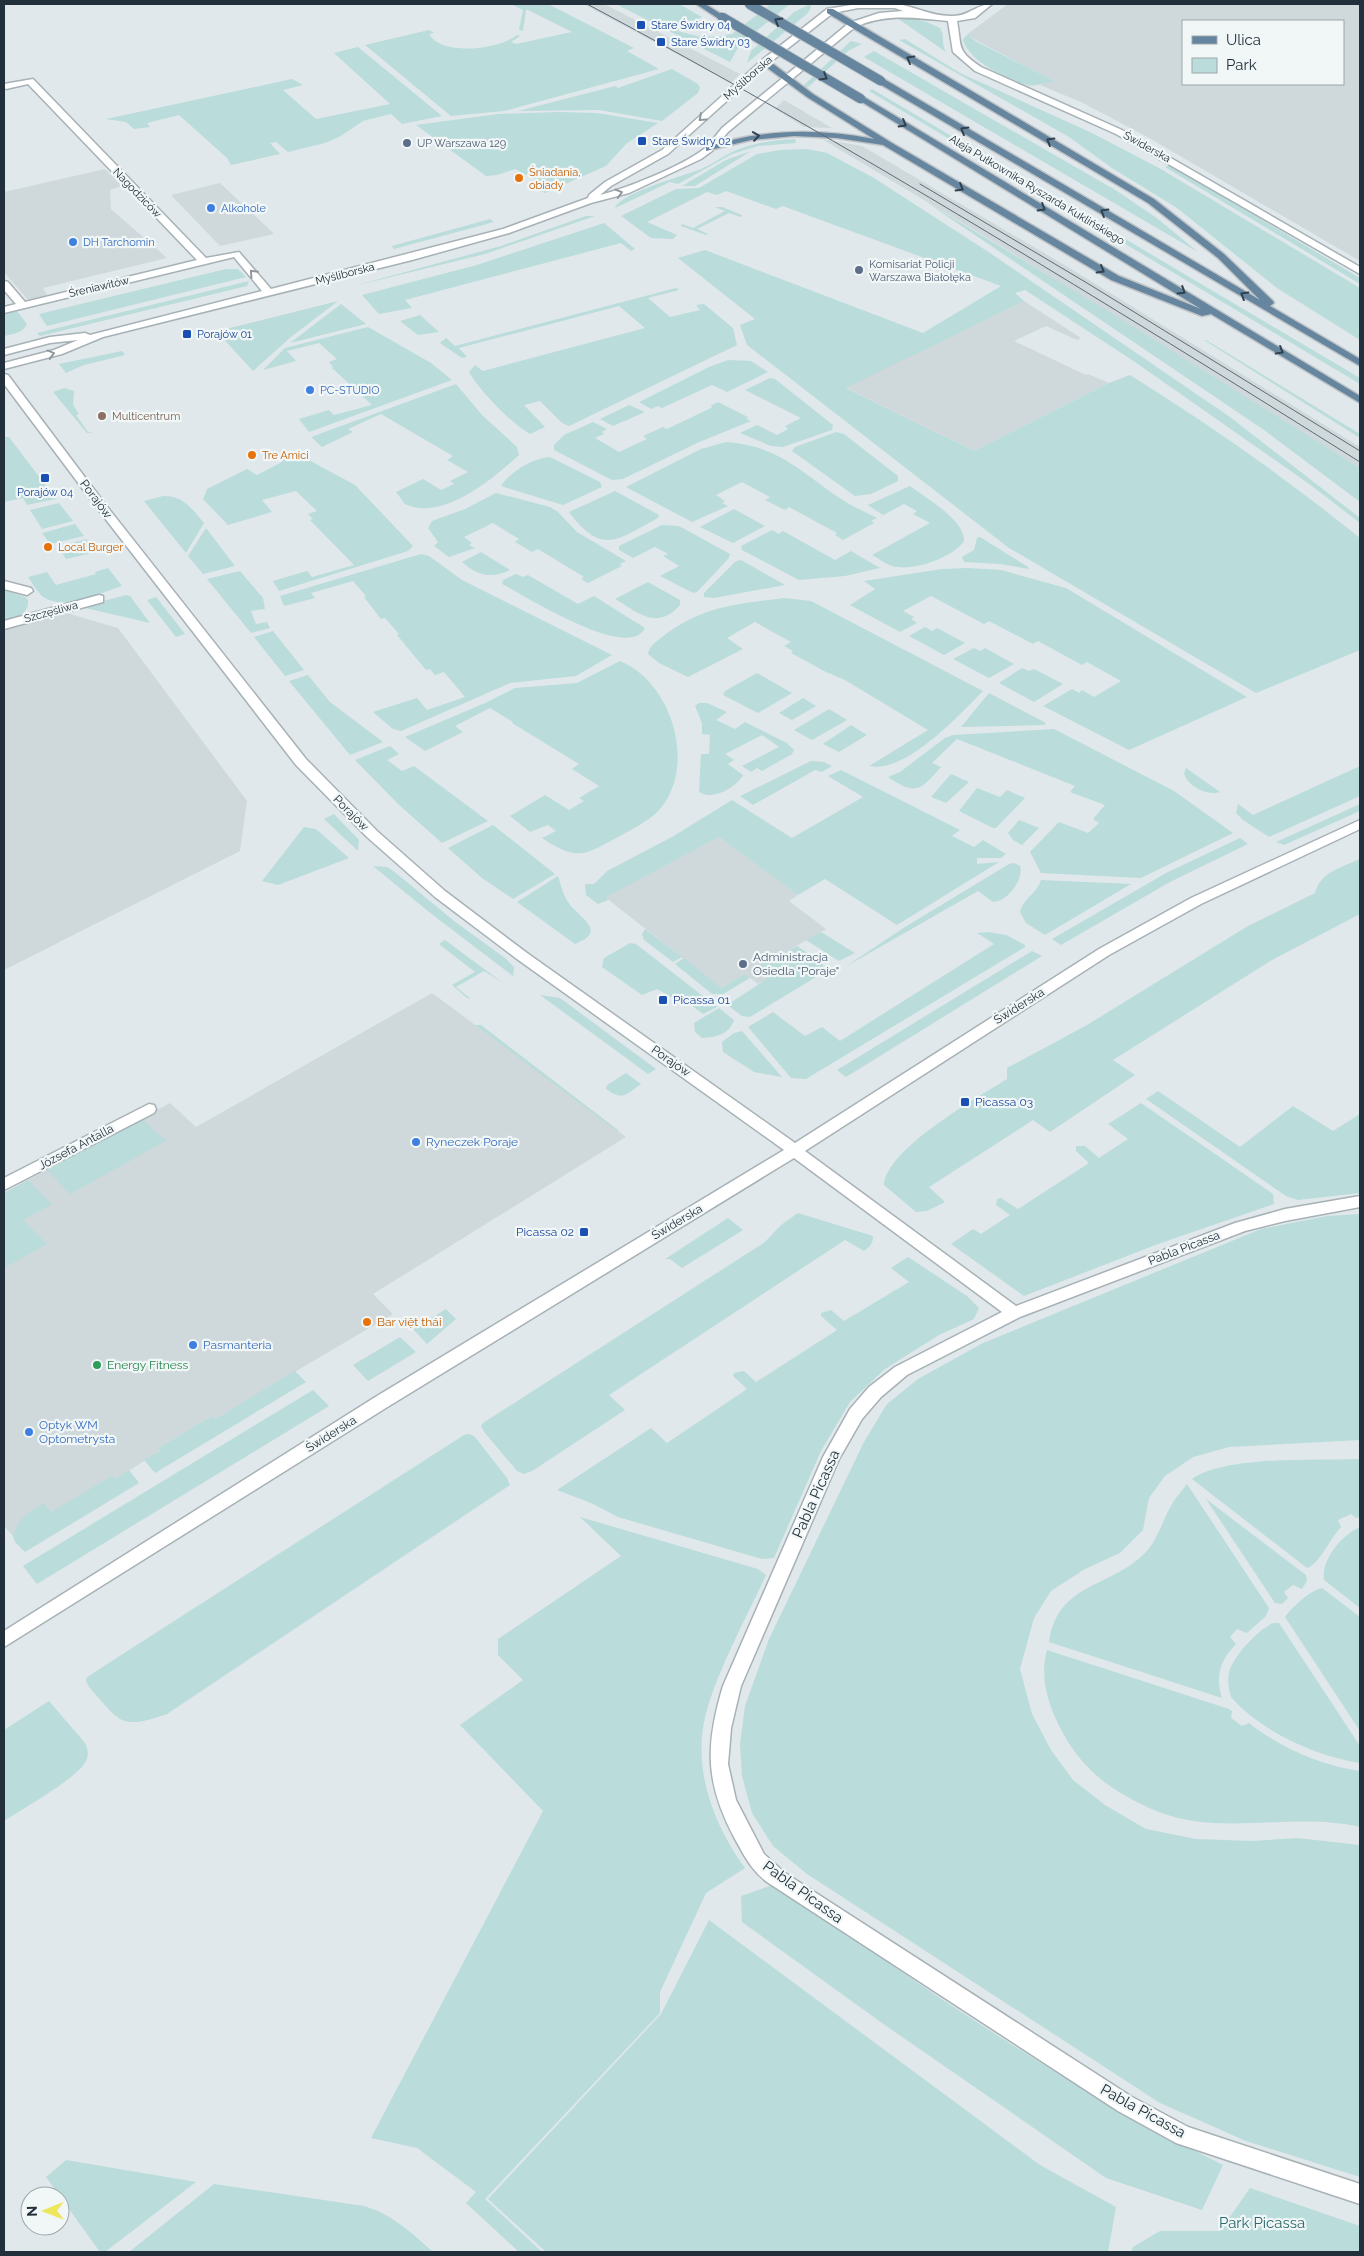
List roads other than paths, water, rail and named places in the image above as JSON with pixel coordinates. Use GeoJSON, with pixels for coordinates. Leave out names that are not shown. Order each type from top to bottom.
{"type":"FeatureCollection","features":[{"type":"Feature","properties":{"kind":"main road","name":"Aleja Pułkownika Ryszarda Kuklińskiego"},"geometry":{"type":"LineString","coordinates":[[700,4],[1360,400]]}},
{"type":"Feature","properties":{"kind":"main road","name":"Aleja Pułkownika Ryszarda Kuklińskiego"},"geometry":{"type":"LineString","coordinates":[[749,4],[1360,363]]}},
{"type":"Feature","properties":{"kind":"main road"},"geometry":{"type":"LineString","coordinates":[[830,11],[1151,201],[1222,256],[1286,320]]}},
{"type":"Feature","properties":{"kind":"main road"},"geometry":{"type":"LineString","coordinates":[[765,62],[784,80],[853,120],[888,145],[1115,278],[1238,326]]}},
{"type":"Feature","properties":{"kind":"main road"},"geometry":{"type":"LineString","coordinates":[[709,149],[735,140],[793,133],[855,137],[888,145]]}},
{"type":"Feature","properties":{"kind":"street"},"geometry":{"type":"LineString","coordinates":[[822,4],[830,11]]}},
{"type":"Feature","properties":{"kind":"street","name":"Myśliborska"},"geometry":{"type":"LineString","coordinates":[[4,352],[57,339],[99,335],[477,240],[588,201],[626,191],[688,162],[709,149],[725,130],[852,25],[875,16],[889,14],[925,15],[952,20],[972,16],[988,4]]}},
{"type":"Feature","properties":{"kind":"street","name":"Myśliborska"},"geometry":{"type":"LineString","coordinates":[[588,201],[608,184],[665,152],[765,62],[830,11],[849,7],[886,5],[911,9],[925,15]]}},
{"type":"Feature","properties":{"kind":"street","name":"Świderska"},"geometry":{"type":"LineString","coordinates":[[952,20],[954,48],[962,58],[978,69],[1119,132],[1360,271]]}},
{"type":"Feature","properties":{"kind":"street","name":"Nagodziców"},"geometry":{"type":"LineString","coordinates":[[6,86],[30,81],[204,262]]}},
{"type":"Feature","properties":{"kind":"street"},"geometry":{"type":"LineString","coordinates":[[204,262],[236,254],[269,293]]}},
{"type":"Feature","properties":{"kind":"street","name":"Śreniawitów"},"geometry":{"type":"LineString","coordinates":[[4,310],[204,262]]}},
{"type":"Feature","properties":{"kind":"street"},"geometry":{"type":"LineString","coordinates":[[4,284],[22,306]]}},
{"type":"Feature","properties":{"kind":"street","name":"Myśliborska"},"geometry":{"type":"LineString","coordinates":[[4,366],[58,352],[99,335]]}},
{"type":"Feature","properties":{"kind":"street","name":"Porajów"},"geometry":{"type":"LineString","coordinates":[[4,376],[101,506],[295,754],[372,834],[440,894],[522,956],[795,1150]]}},
{"type":"Feature","properties":{"kind":"street"},"geometry":{"type":"LineString","coordinates":[[4,585],[27,591]]}},
{"type":"Feature","properties":{"kind":"street","name":"Szczęśliwa"},"geometry":{"type":"LineString","coordinates":[[4,625],[99,599]]}},
{"type":"Feature","properties":{"kind":"street","name":"Świderska"},"geometry":{"type":"LineString","coordinates":[[4,1640],[383,1401],[795,1150],[1104,952],[1196,901],[1360,824]]}},
{"type":"Feature","properties":{"kind":"street","name":"Józsefa Antalla"},"geometry":{"type":"LineString","coordinates":[[4,1185],[149,1109]]}},
{"type":"Feature","properties":{"kind":"street"},"geometry":{"type":"LineString","coordinates":[[795,1150],[1014,1313]]}},
{"type":"Feature","properties":{"kind":"street","name":"Pabla Picassa"},"geometry":{"type":"LineString","coordinates":[[1360,1202],[1286,1215],[1241,1226],[1014,1313],[901,1371],[875,1392],[856,1414],[831,1457],[732,1686],[722,1718],[717,1746],[719,1772],[727,1801],[740,1830],[762,1865],[796,1891],[1125,2104],[1184,2136],[1360,2194]]}},
{"type":"Feature","properties":{"kind":"tram line"},"geometry":{"type":"LineString","coordinates":[[587,4],[784,113],[978,226],[1360,462]]}},
{"type":"Feature","properties":{"kind":"tram line"},"geometry":{"type":"LineString","coordinates":[[920,184],[1087,283],[1360,451]]}},
{"type":"Feature","properties":{"kind":"place","name":"Stare Świdry 04"},"geometry":{"type":"Point","coordinates":[641,25]}},
{"type":"Feature","properties":{"kind":"place","name":"Stare Świdry 03"},"geometry":{"type":"Point","coordinates":[661,42]}},
{"type":"Feature","properties":{"kind":"place","name":"Stare Świdry 02"},"geometry":{"type":"Point","coordinates":[642,141]}},
{"type":"Feature","properties":{"kind":"place","name":"UP Warszawa 129"},"geometry":{"type":"Point","coordinates":[407,143]}},
{"type":"Feature","properties":{"kind":"place","name":"Śniadania, obiady"},"geometry":{"type":"Point","coordinates":[519,178]}},
{"type":"Feature","properties":{"kind":"place","name":"Alkohole"},"geometry":{"type":"Point","coordinates":[211,208]}},
{"type":"Feature","properties":{"kind":"place","name":"DH Tarchomin"},"geometry":{"type":"Point","coordinates":[73,242]}},
{"type":"Feature","properties":{"kind":"place","name":"Komisariat Policji Warszawa Białołęka"},"geometry":{"type":"Point","coordinates":[859,270]}},
{"type":"Feature","properties":{"kind":"place","name":"Porajów 01"},"geometry":{"type":"Point","coordinates":[187,334]}},
{"type":"Feature","properties":{"kind":"place","name":"PC-STUDIO"},"geometry":{"type":"Point","coordinates":[310,390]}},
{"type":"Feature","properties":{"kind":"place","name":"Multicentrum"},"geometry":{"type":"Point","coordinates":[102,416]}},
{"type":"Feature","properties":{"kind":"place","name":"Tre Amici"},"geometry":{"type":"Point","coordinates":[252,455]}},
{"type":"Feature","properties":{"kind":"place","name":"Porajów 04"},"geometry":{"type":"Point","coordinates":[45,478]}},
{"type":"Feature","properties":{"kind":"place","name":"Local Burger"},"geometry":{"type":"Point","coordinates":[48,547]}},
{"type":"Feature","properties":{"kind":"place","name":"Administracja Osiedla \"Poraje\""},"geometry":{"type":"Point","coordinates":[743,964]}},
{"type":"Feature","properties":{"kind":"place","name":"Picassa 01"},"geometry":{"type":"Point","coordinates":[663,1000]}},
{"type":"Feature","properties":{"kind":"place","name":"Picassa 03"},"geometry":{"type":"Point","coordinates":[965,1102]}},
{"type":"Feature","properties":{"kind":"place","name":"Ryneczek Poraje"},"geometry":{"type":"Point","coordinates":[416,1142]}},
{"type":"Feature","properties":{"kind":"place","name":"Picassa 02"},"geometry":{"type":"Point","coordinates":[584,1232]}},
{"type":"Feature","properties":{"kind":"place","name":"Bar việt thái"},"geometry":{"type":"Point","coordinates":[367,1322]}},
{"type":"Feature","properties":{"kind":"place","name":"Pasmanteria"},"geometry":{"type":"Point","coordinates":[193,1345]}},
{"type":"Feature","properties":{"kind":"place","name":"Energy Fitness"},"geometry":{"type":"Point","coordinates":[97,1365]}},
{"type":"Feature","properties":{"kind":"place","name":"Optyk WM Optometrysta"},"geometry":{"type":"Point","coordinates":[29,1432]}},
{"type":"Feature","properties":{"kind":"park label","name":"Park Picassa"},"geometry":{"type":"Point","coordinates":[1262,2223]}}]}
